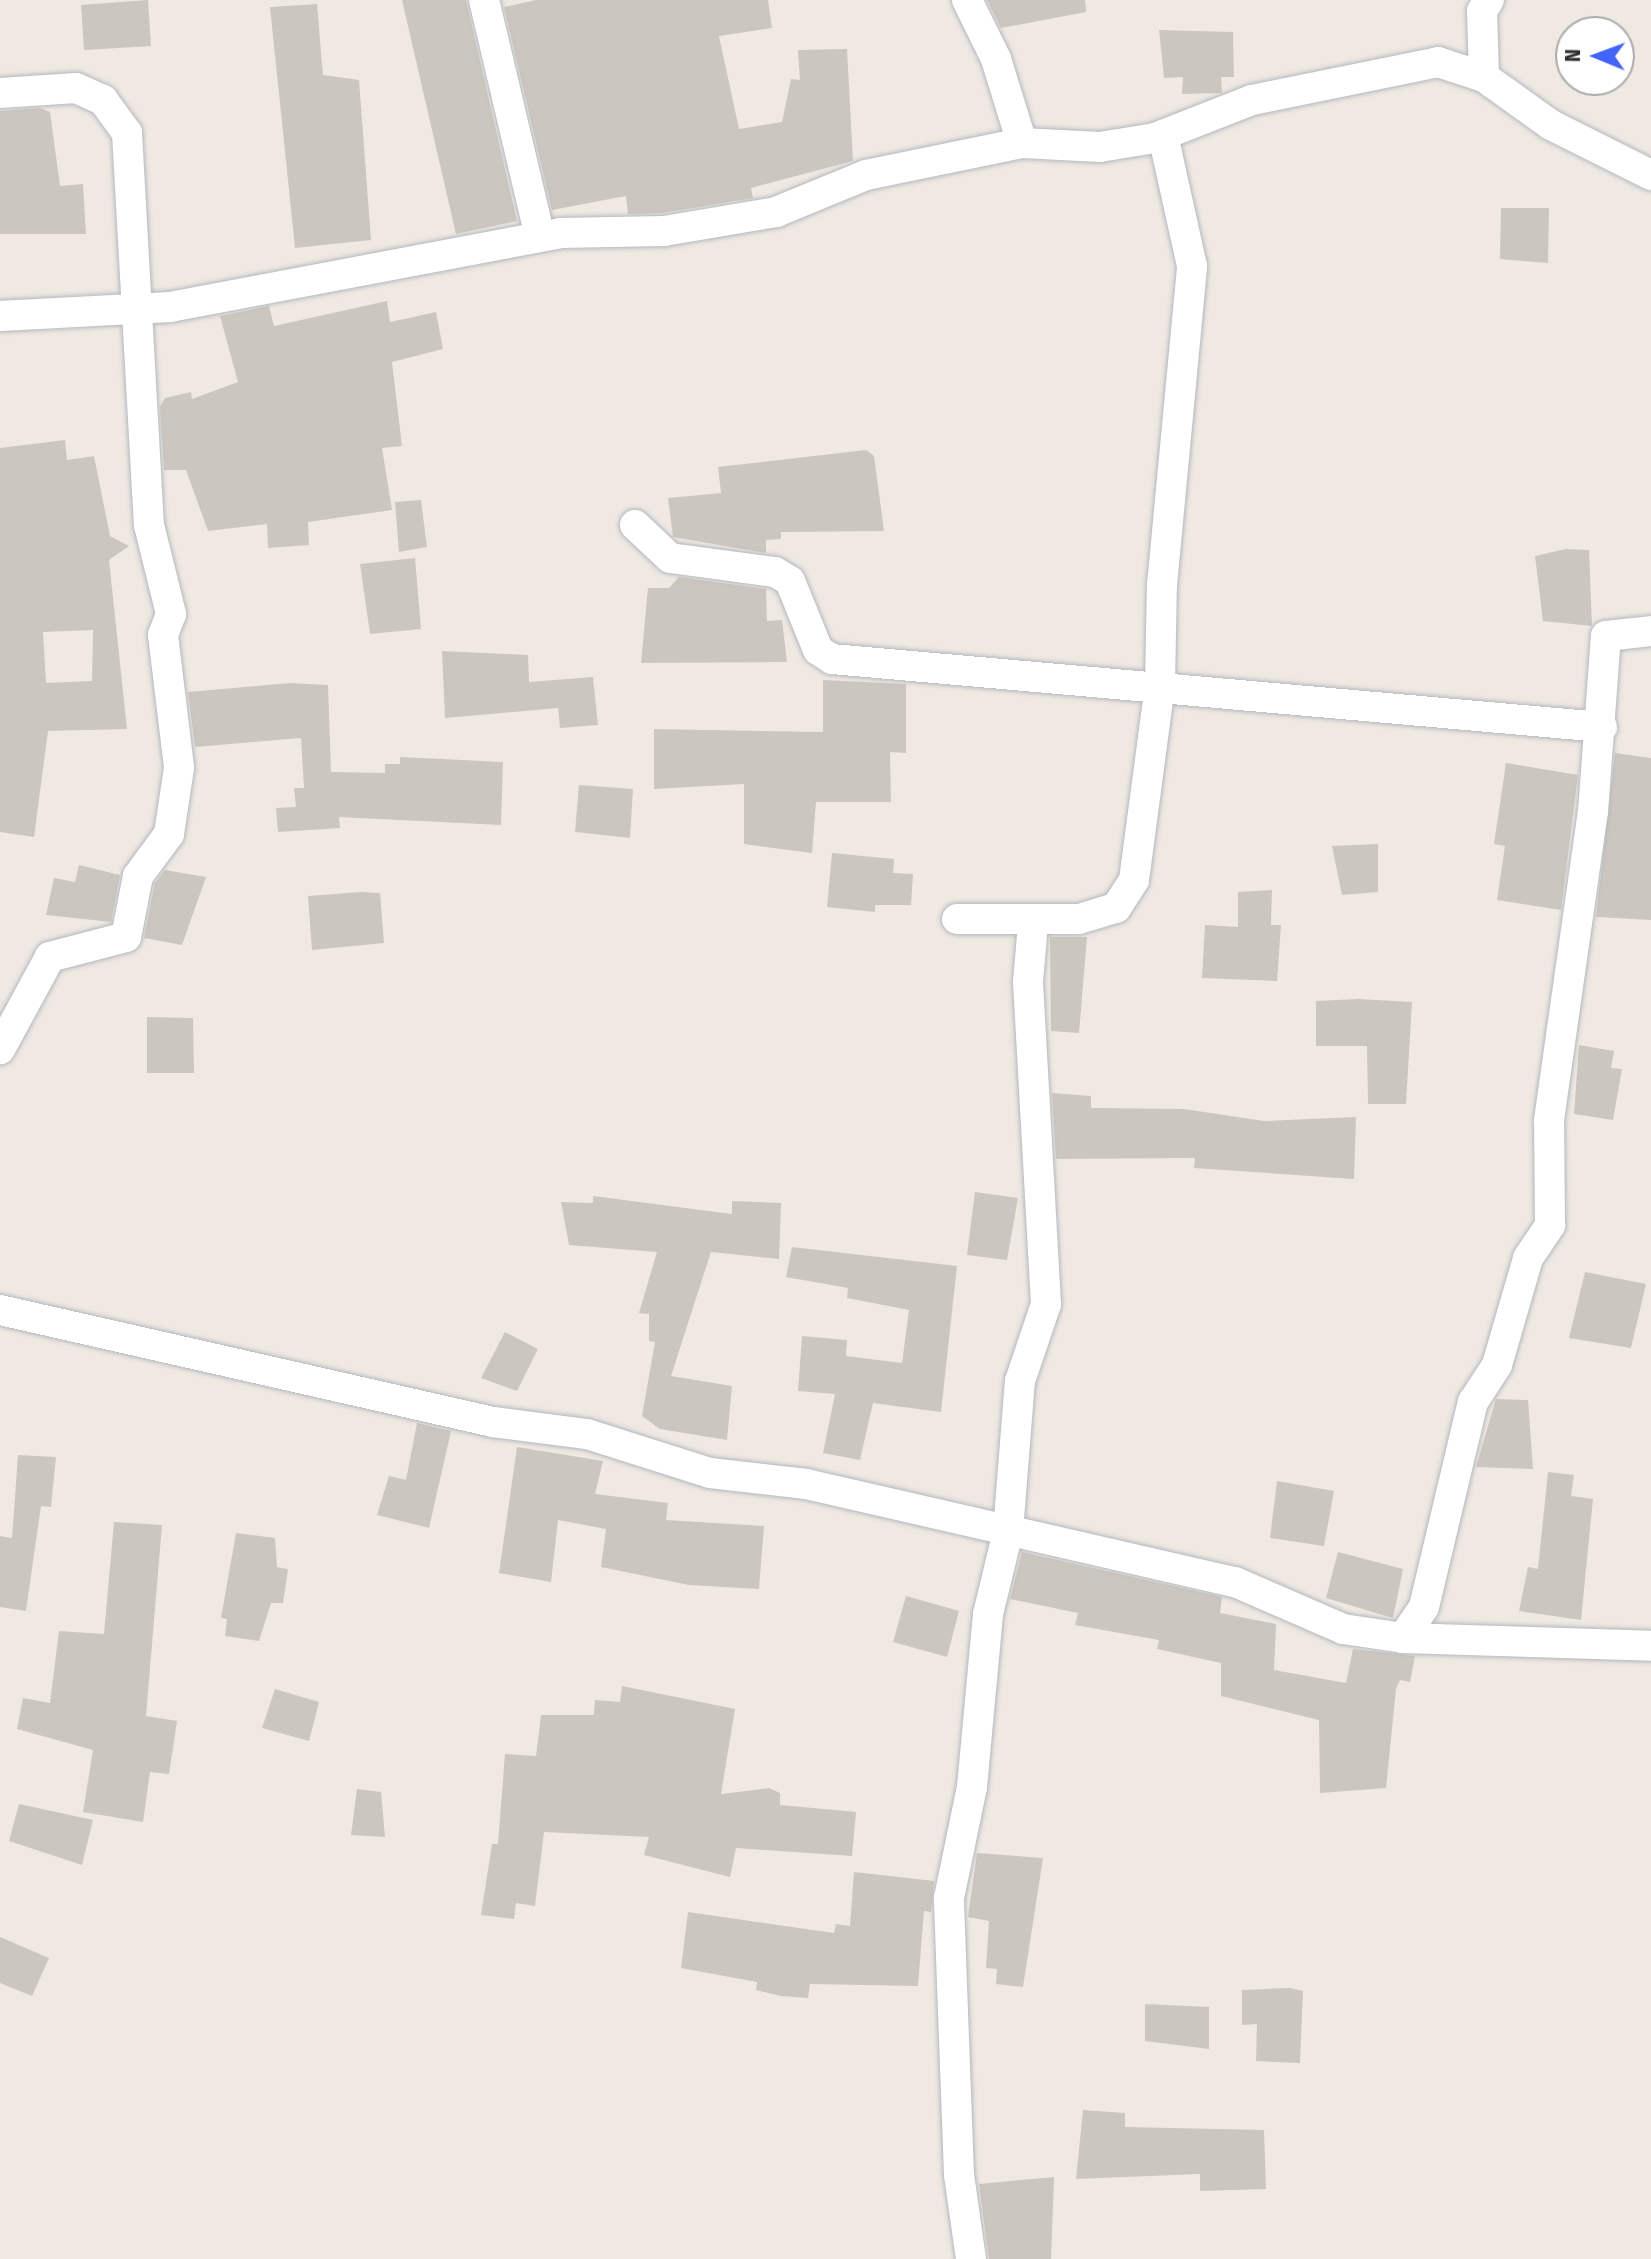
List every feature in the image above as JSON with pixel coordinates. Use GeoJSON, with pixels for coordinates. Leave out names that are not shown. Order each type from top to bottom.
{"type":"FeatureCollection","features":[{"type":"Feature","properties":{"kind":"street"},"geometry":{"type":"LineString","coordinates":[[484,0],[540,236]]}},
{"type":"Feature","properties":{"kind":"street"},"geometry":{"type":"LineString","coordinates":[[967,0],[996,59],[1022,143]]}},
{"type":"Feature","properties":{"kind":"street"},"geometry":{"type":"LineString","coordinates":[[1484,77],[1482,11],[1489,0]]}},
{"type":"Feature","properties":{"kind":"street"},"geometry":{"type":"LineString","coordinates":[[0,316],[134,308],[540,236],[664,231],[776,212],[866,175],[1022,143],[1100,147],[1163,135],[1252,100],[1438,62],[1484,77],[1551,125],[1651,175]]}},
{"type":"Feature","properties":{"kind":"street"},"geometry":{"type":"LineString","coordinates":[[0,93],[76,88],[103,100],[127,133],[134,308],[149,525],[171,614],[163,635],[179,768],[169,834],[138,876],[126,937],[50,957],[0,1049]]}},
{"type":"Feature","properties":{"kind":"street"},"geometry":{"type":"LineString","coordinates":[[957,919],[1033,924],[1116,908],[1134,880],[1160,685],[1162,585],[1192,266],[1163,135]]}},
{"type":"Feature","properties":{"kind":"street"},"geometry":{"type":"LineString","coordinates":[[635,525],[670,558],[775,572],[790,581],[818,650],[832,659],[1160,685],[1602,727]]}},
{"type":"Feature","properties":{"kind":"street"},"geometry":{"type":"LineString","coordinates":[[1403,1638],[1424,1607],[1473,1402],[1497,1365],[1528,1258],[1550,1225],[1549,1120],[1602,727],[1606,636],[1651,631]]}},
{"type":"Feature","properties":{"kind":"street"},"geometry":{"type":"LineString","coordinates":[[971,2259],[959,2175],[949,1898],[972,1787],[988,1614],[1008,1532],[1020,1381],[1046,1304],[1028,982],[1033,924]]}},
{"type":"Feature","properties":{"kind":"street"},"geometry":{"type":"LineString","coordinates":[[0,1310],[478,1419],[587,1434],[710,1473],[806,1484],[1235,1582],[1343,1629],[1403,1638],[1651,1646]]}},
{"type":"Feature","properties":{"kind":"building"},"geometry":{"type":"Polygon","coordinates":[[[148,0],[151,46],[84,50],[81,5],[148,0]]]}},
{"type":"Feature","properties":{"kind":"building"},"geometry":{"type":"Polygon","coordinates":[[[402,0],[466,0],[517,221],[456,234],[402,0]]]}},
{"type":"Feature","properties":{"kind":"building"},"geometry":{"type":"Polygon","coordinates":[[[536,0],[768,0],[772,28],[719,36],[739,129],[782,122],[791,79],[800,80],[798,50],[847,49],[853,161],[751,188],[753,198],[662,213],[628,214],[626,196],[552,210],[504,7],[536,0]]]}},
{"type":"Feature","properties":{"kind":"building"},"geometry":{"type":"Polygon","coordinates":[[[987,0],[1085,0],[1086,12],[1001,28],[987,0]]]}},
{"type":"Feature","properties":{"kind":"building"},"geometry":{"type":"Polygon","coordinates":[[[317,4],[323,75],[359,80],[371,240],[295,248],[270,7],[317,4]]]}},
{"type":"Feature","properties":{"kind":"building"},"geometry":{"type":"Polygon","coordinates":[[[1159,30],[1233,32],[1234,77],[1221,77],[1222,93],[1182,94],[1183,77],[1164,78],[1159,30]]]}},
{"type":"Feature","properties":{"kind":"building"},"geometry":{"type":"Polygon","coordinates":[[[40,108],[50,112],[60,186],[83,184],[86,234],[0,234],[0,111],[40,108]]]}},
{"type":"Feature","properties":{"kind":"building"},"geometry":{"type":"Polygon","coordinates":[[[1501,208],[1549,208],[1548,263],[1500,259],[1501,208]]]}},
{"type":"Feature","properties":{"kind":"building"},"geometry":{"type":"Polygon","coordinates":[[[387,301],[390,322],[436,312],[443,349],[392,362],[402,446],[382,448],[392,510],[308,522],[309,545],[268,548],[267,524],[208,531],[186,470],[164,470],[160,407],[165,398],[191,392],[192,399],[238,382],[220,316],[269,306],[274,326],[387,301]]]}},
{"type":"Feature","properties":{"kind":"building"},"geometry":{"type":"Polygon","coordinates":[[[65,440],[67,460],[94,456],[110,536],[129,546],[109,560],[127,729],[48,731],[34,837],[0,832],[0,448],[65,440]],[[93,630],[43,632],[46,683],[92,681],[93,630]]]}},
{"type":"Feature","properties":{"kind":"building"},"geometry":{"type":"Polygon","coordinates":[[[866,450],[874,456],[884,531],[781,532],[781,539],[766,540],[766,553],[673,537],[668,498],[721,493],[718,467],[866,450]]]}},
{"type":"Feature","properties":{"kind":"building"},"geometry":{"type":"Polygon","coordinates":[[[421,500],[427,547],[399,552],[395,502],[421,500]]]}},
{"type":"Feature","properties":{"kind":"building"},"geometry":{"type":"Polygon","coordinates":[[[1566,549],[1589,550],[1592,626],[1543,621],[1535,556],[1566,549]]]}},
{"type":"Feature","properties":{"kind":"building"},"geometry":{"type":"Polygon","coordinates":[[[415,558],[421,629],[370,634],[360,564],[415,558]]]}},
{"type":"Feature","properties":{"kind":"building"},"geometry":{"type":"Polygon","coordinates":[[[679,577],[766,589],[767,621],[782,620],[787,662],[641,663],[648,588],[669,588],[679,577]]]}},
{"type":"Feature","properties":{"kind":"building"},"geometry":{"type":"Polygon","coordinates":[[[442,651],[528,655],[529,682],[593,677],[598,725],[560,728],[558,708],[445,718],[442,651]]]}},
{"type":"Feature","properties":{"kind":"building"},"geometry":{"type":"Polygon","coordinates":[[[823,680],[906,684],[906,753],[890,752],[891,802],[816,802],[812,853],[744,844],[744,784],[654,789],[654,729],[823,732],[823,680]]]}},
{"type":"Feature","properties":{"kind":"building"},"geometry":{"type":"Polygon","coordinates":[[[290,683],[328,685],[331,772],[385,773],[385,764],[400,764],[400,757],[503,762],[501,825],[339,817],[340,828],[278,832],[276,808],[296,807],[294,788],[304,788],[301,738],[195,747],[188,692],[290,683]]]}},
{"type":"Feature","properties":{"kind":"building"},"geometry":{"type":"Polygon","coordinates":[[[1615,753],[1651,758],[1651,920],[1596,917],[1615,753]]]}},
{"type":"Feature","properties":{"kind":"building"},"geometry":{"type":"Polygon","coordinates":[[[1506,763],[1578,775],[1561,910],[1497,900],[1505,846],[1494,844],[1506,763]]]}},
{"type":"Feature","properties":{"kind":"building"},"geometry":{"type":"Polygon","coordinates":[[[579,785],[633,789],[630,838],[575,832],[579,785]]]}},
{"type":"Feature","properties":{"kind":"building"},"geometry":{"type":"Polygon","coordinates":[[[1378,844],[1378,892],[1342,895],[1332,846],[1378,844]]]}},
{"type":"Feature","properties":{"kind":"building"},"geometry":{"type":"Polygon","coordinates":[[[832,853],[894,859],[893,873],[913,874],[911,905],[875,905],[875,912],[827,907],[832,853]]]}},
{"type":"Feature","properties":{"kind":"building"},"geometry":{"type":"Polygon","coordinates":[[[79,865],[120,875],[111,922],[46,915],[54,878],[75,882],[79,865]]]}},
{"type":"Feature","properties":{"kind":"building"},"geometry":{"type":"Polygon","coordinates":[[[165,870],[206,877],[182,945],[144,938],[155,883],[165,870]]]}},
{"type":"Feature","properties":{"kind":"building"},"geometry":{"type":"Polygon","coordinates":[[[1272,890],[1271,925],[1281,925],[1277,981],[1202,978],[1205,925],[1238,927],[1238,892],[1272,890]]]}},
{"type":"Feature","properties":{"kind":"building"},"geometry":{"type":"Polygon","coordinates":[[[380,893],[384,943],[312,950],[308,896],[380,893]]]}},
{"type":"Feature","properties":{"kind":"building"},"geometry":{"type":"Polygon","coordinates":[[[1050,937],[1087,937],[1079,1033],[1051,1031],[1050,937]]]}},
{"type":"Feature","properties":{"kind":"building"},"geometry":{"type":"Polygon","coordinates":[[[1359,999],[1412,1002],[1406,1104],[1368,1104],[1367,1046],[1316,1046],[1316,1001],[1359,999]]]}},
{"type":"Feature","properties":{"kind":"building"},"geometry":{"type":"Polygon","coordinates":[[[147,1017],[193,1018],[194,1073],[147,1073],[147,1017]]]}},
{"type":"Feature","properties":{"kind":"building"},"geometry":{"type":"Polygon","coordinates":[[[1579,1045],[1614,1051],[1611,1068],[1622,1069],[1613,1120],[1574,1114],[1579,1045]]]}},
{"type":"Feature","properties":{"kind":"building"},"geometry":{"type":"Polygon","coordinates":[[[1052,1093],[1091,1096],[1091,1108],[1184,1109],[1264,1121],[1356,1117],[1354,1179],[1194,1168],[1195,1158],[1056,1159],[1052,1093]]]}},
{"type":"Feature","properties":{"kind":"building"},"geometry":{"type":"Polygon","coordinates":[[[975,1192],[1018,1198],[1007,1260],[967,1255],[975,1192]]]}},
{"type":"Feature","properties":{"kind":"building"},"geometry":{"type":"Polygon","coordinates":[[[593,1196],[732,1214],[732,1201],[781,1203],[779,1259],[711,1252],[671,1376],[732,1386],[727,1440],[660,1429],[642,1416],[655,1342],[649,1341],[649,1314],[639,1313],[657,1252],[569,1245],[561,1202],[593,1203],[593,1196]]]}},
{"type":"Feature","properties":{"kind":"building"},"geometry":{"type":"Polygon","coordinates":[[[792,1247],[957,1266],[941,1412],[873,1403],[860,1460],[823,1453],[835,1394],[798,1391],[802,1336],[847,1340],[846,1356],[902,1363],[909,1310],[847,1298],[848,1288],[786,1277],[792,1247]]]}},
{"type":"Feature","properties":{"kind":"building"},"geometry":{"type":"Polygon","coordinates":[[[1585,1272],[1646,1284],[1631,1348],[1569,1338],[1585,1272]]]}},
{"type":"Feature","properties":{"kind":"building"},"geometry":{"type":"Polygon","coordinates":[[[505,1332],[538,1349],[517,1391],[481,1378],[505,1332]]]}},
{"type":"Feature","properties":{"kind":"building"},"geometry":{"type":"Polygon","coordinates":[[[1496,1399],[1528,1400],[1533,1469],[1476,1467],[1496,1399]]]}},
{"type":"Feature","properties":{"kind":"building"},"geometry":{"type":"Polygon","coordinates":[[[417,1423],[451,1431],[429,1528],[377,1515],[389,1476],[406,1480],[417,1423]]]}},
{"type":"Feature","properties":{"kind":"building"},"geometry":{"type":"Polygon","coordinates":[[[517,1447],[603,1461],[595,1494],[668,1503],[666,1520],[764,1526],[759,1589],[689,1585],[601,1567],[606,1529],[558,1520],[551,1582],[499,1573],[517,1447]]]}},
{"type":"Feature","properties":{"kind":"building"},"geometry":{"type":"Polygon","coordinates":[[[18,1455],[56,1457],[51,1507],[41,1506],[26,1611],[0,1607],[0,1536],[12,1538],[18,1455]]]}},
{"type":"Feature","properties":{"kind":"building"},"geometry":{"type":"Polygon","coordinates":[[[1548,1472],[1574,1475],[1571,1496],[1593,1499],[1581,1620],[1519,1611],[1528,1567],[1538,1569],[1548,1472]]]}},
{"type":"Feature","properties":{"kind":"building"},"geometry":{"type":"Polygon","coordinates":[[[1277,1481],[1334,1491],[1324,1546],[1270,1538],[1277,1481]]]}},
{"type":"Feature","properties":{"kind":"building"},"geometry":{"type":"Polygon","coordinates":[[[114,1522],[162,1525],[146,1716],[177,1721],[169,1774],[150,1772],[143,1822],[83,1812],[93,1750],[17,1729],[23,1698],[50,1703],[59,1631],[104,1634],[114,1522]]]}},
{"type":"Feature","properties":{"kind":"building"},"geometry":{"type":"Polygon","coordinates":[[[236,1533],[275,1538],[277,1567],[288,1569],[283,1603],[271,1603],[259,1641],[225,1636],[227,1619],[221,1618],[236,1533]]]}},
{"type":"Feature","properties":{"kind":"building"},"geometry":{"type":"Polygon","coordinates":[[[1022,1552],[1222,1597],[1220,1613],[1276,1624],[1274,1670],[1346,1683],[1353,1649],[1415,1656],[1410,1682],[1400,1680],[1396,1689],[1386,1788],[1320,1793],[1319,1720],[1221,1696],[1221,1663],[1157,1649],[1159,1640],[1075,1625],[1078,1613],[1010,1599],[1022,1552]]]}},
{"type":"Feature","properties":{"kind":"building"},"geometry":{"type":"Polygon","coordinates":[[[1338,1552],[1403,1569],[1393,1618],[1326,1598],[1338,1552]]]}},
{"type":"Feature","properties":{"kind":"building"},"geometry":{"type":"Polygon","coordinates":[[[906,1596],[959,1611],[947,1657],[893,1642],[906,1596]]]}},
{"type":"Feature","properties":{"kind":"building"},"geometry":{"type":"Polygon","coordinates":[[[622,1686],[735,1709],[721,1794],[769,1788],[780,1793],[780,1805],[856,1812],[852,1856],[736,1848],[730,1877],[644,1855],[649,1837],[544,1832],[535,1906],[516,1903],[514,1919],[481,1915],[492,1844],[498,1844],[505,1754],[536,1756],[541,1715],[594,1715],[595,1700],[620,1702],[622,1686]]]}},
{"type":"Feature","properties":{"kind":"building"},"geometry":{"type":"Polygon","coordinates":[[[275,1689],[319,1702],[309,1741],[262,1728],[275,1689]]]}},
{"type":"Feature","properties":{"kind":"building"},"geometry":{"type":"Polygon","coordinates":[[[357,1789],[381,1792],[385,1837],[351,1835],[357,1789]]]}},
{"type":"Feature","properties":{"kind":"building"},"geometry":{"type":"Polygon","coordinates":[[[19,1804],[93,1820],[82,1865],[9,1841],[19,1804]]]}},
{"type":"Feature","properties":{"kind":"building"},"geometry":{"type":"Polygon","coordinates":[[[977,1853],[1043,1858],[1023,1987],[996,1984],[997,1969],[986,1968],[989,1921],[968,1917],[977,1853]]]}},
{"type":"Feature","properties":{"kind":"building"},"geometry":{"type":"Polygon","coordinates":[[[854,1872],[934,1881],[931,1912],[924,1911],[918,1986],[810,1984],[808,1998],[781,1996],[756,1990],[757,1982],[681,1968],[688,1912],[834,1933],[836,1924],[850,1926],[854,1872]]]}},
{"type":"Feature","properties":{"kind":"building"},"geometry":{"type":"Polygon","coordinates":[[[0,1937],[49,1958],[32,1996],[0,1983],[0,1937]]]}},
{"type":"Feature","properties":{"kind":"building"},"geometry":{"type":"Polygon","coordinates":[[[1290,1988],[1303,1991],[1300,2063],[1256,2061],[1257,2024],[1242,2025],[1242,1990],[1290,1988]]]}},
{"type":"Feature","properties":{"kind":"building"},"geometry":{"type":"Polygon","coordinates":[[[1145,2004],[1209,2007],[1209,2049],[1145,2041],[1145,2004]]]}},
{"type":"Feature","properties":{"kind":"building"},"geometry":{"type":"Polygon","coordinates":[[[1083,2110],[1125,2113],[1125,2127],[1264,2130],[1266,2189],[1200,2191],[1200,2174],[1076,2179],[1083,2110]]]}},
{"type":"Feature","properties":{"kind":"building"},"geometry":{"type":"Polygon","coordinates":[[[1054,2177],[1051,2259],[989,2259],[979,2184],[1054,2177]]]}}]}
